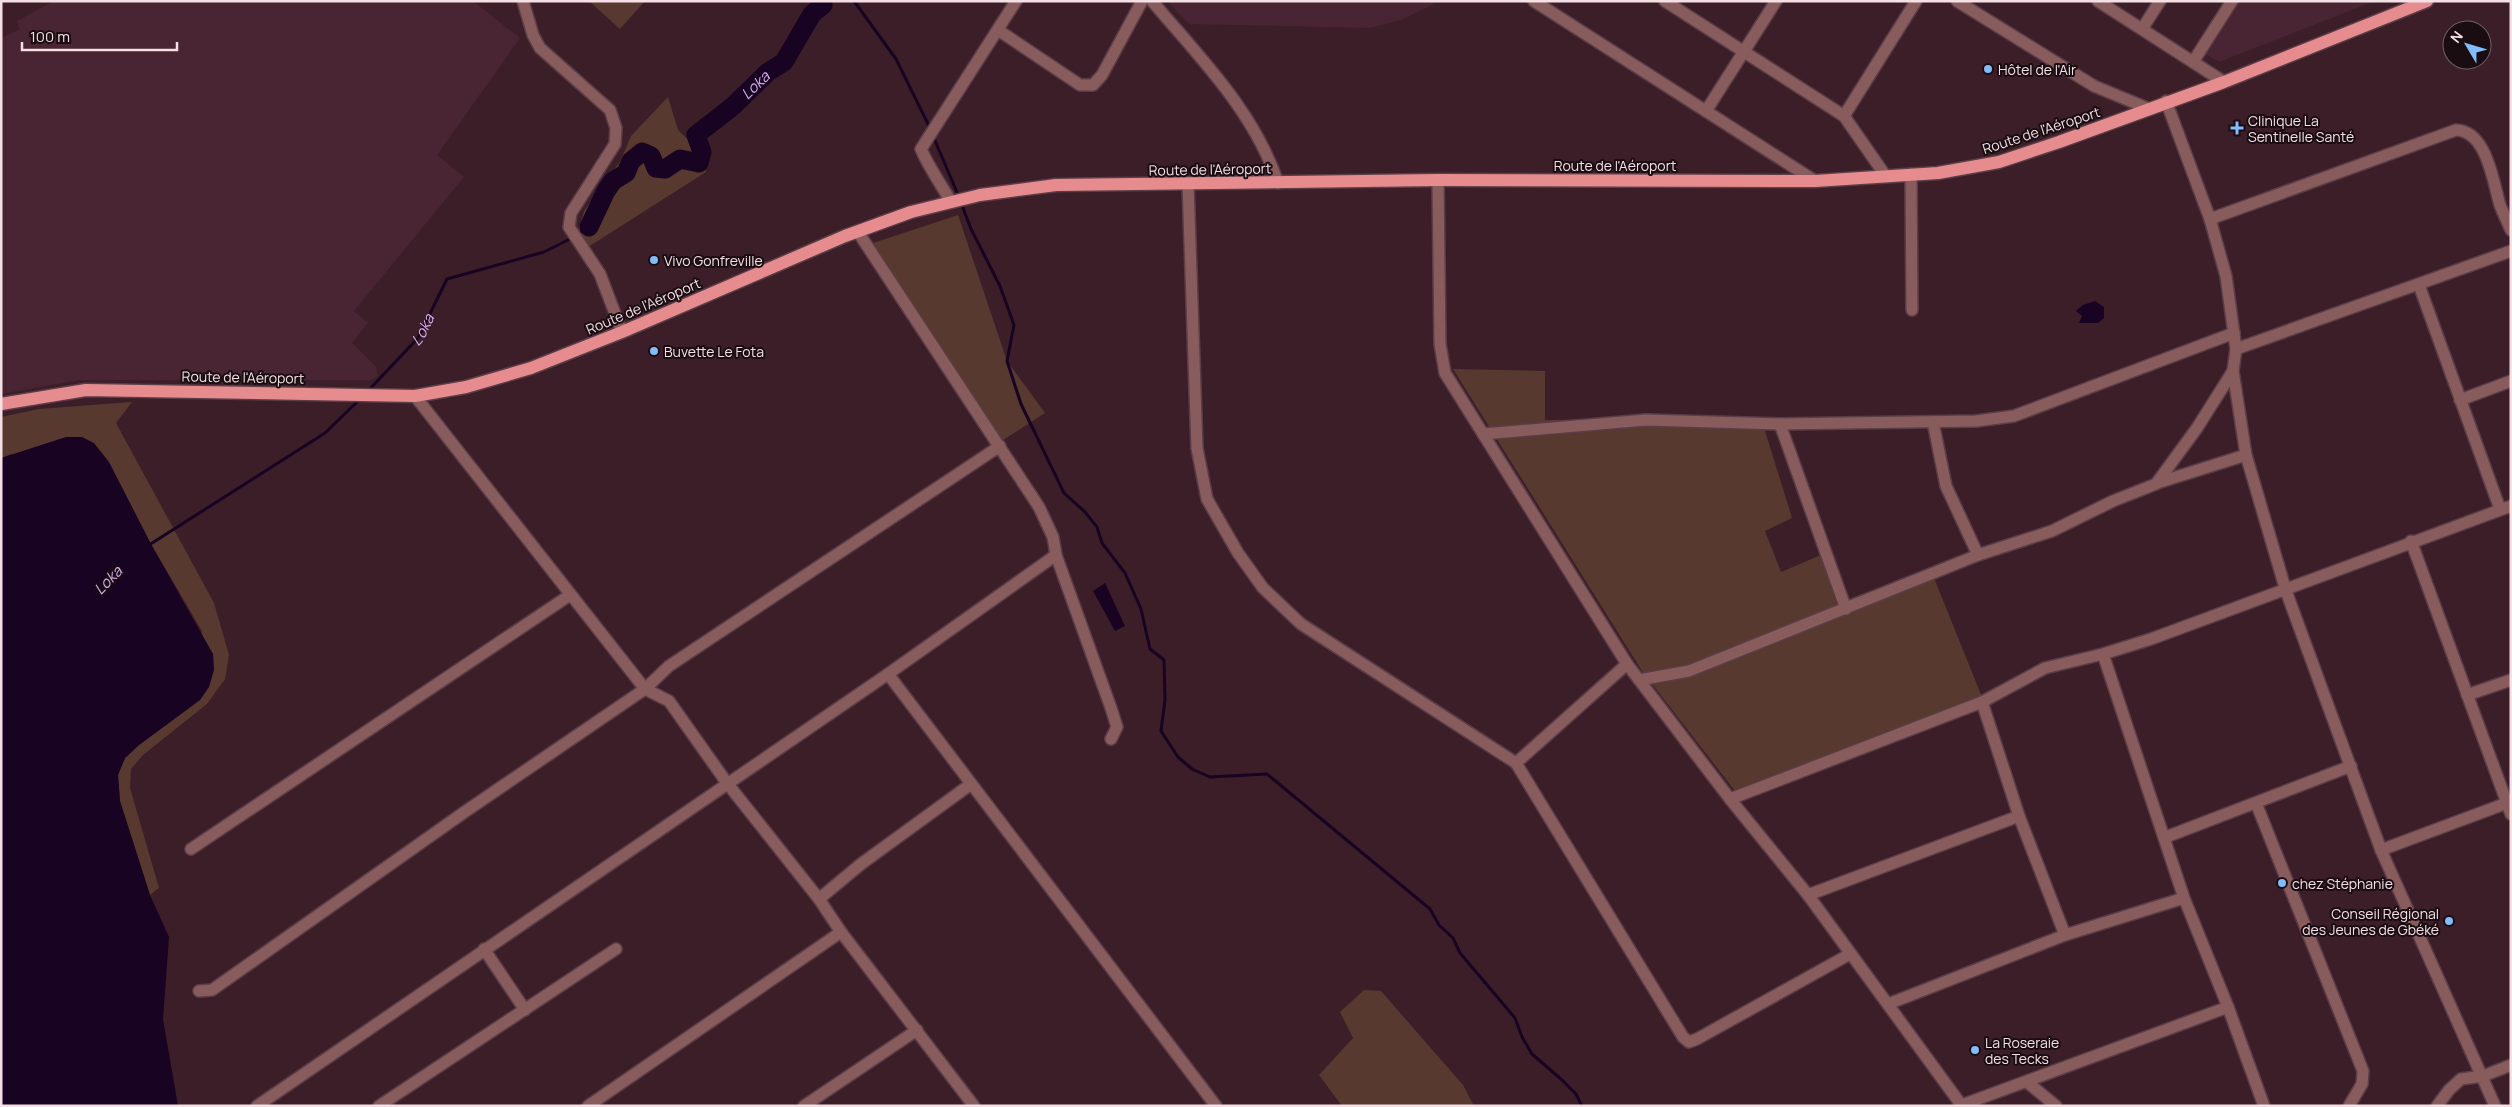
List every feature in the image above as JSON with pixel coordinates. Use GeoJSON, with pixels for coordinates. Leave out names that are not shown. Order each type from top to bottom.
{"type":"FeatureCollection","features":[{"type":"Feature","properties":{"kind":"main road","name":"Route de l'Aéroport"},"geometry":{"type":"LineString","coordinates":[[1,404],[86,390],[415,396],[466,387],[531,368],[622,332],[858,232],[911,212],[980,195],[1056,185],[1438,180],[1815,181],[1938,173],[1999,162],[2059,142],[2147,108],[2224,82],[2427,1]]}},
{"type":"Feature","properties":{"kind":"street"},"geometry":{"type":"LineString","coordinates":[[523,1],[534,36],[540,48],[610,110],[616,128],[615,144],[571,213],[569,227],[600,274],[622,332]]}},
{"type":"Feature","properties":{"kind":"street"},"geometry":{"type":"LineString","coordinates":[[951,202],[935,172],[927,164],[921,149],[1016,1]]}},
{"type":"Feature","properties":{"kind":"street"},"geometry":{"type":"LineString","coordinates":[[998,30],[1080,85],[1093,85],[1102,75],[1142,1]]}},
{"type":"Feature","properties":{"kind":"street"},"geometry":{"type":"LineString","coordinates":[[1152,1],[1233,96],[1268,156],[1278,183]]}},
{"type":"Feature","properties":{"kind":"street"},"geometry":{"type":"LineString","coordinates":[[1534,1],[1815,181]]}},
{"type":"Feature","properties":{"kind":"street"},"geometry":{"type":"LineString","coordinates":[[1665,1],[1844,116],[1885,175]]}},
{"type":"Feature","properties":{"kind":"street"},"geometry":{"type":"LineString","coordinates":[[1706,111],[1776,1]]}},
{"type":"Feature","properties":{"kind":"street"},"geometry":{"type":"LineString","coordinates":[[1844,116],[1916,1]]}},
{"type":"Feature","properties":{"kind":"street"},"geometry":{"type":"LineString","coordinates":[[1957,1],[2094,86],[2147,108]]}},
{"type":"Feature","properties":{"kind":"street"},"geometry":{"type":"LineString","coordinates":[[2098,1],[2224,82]]}},
{"type":"Feature","properties":{"kind":"street"},"geometry":{"type":"LineString","coordinates":[[2142,30],[2160,1]]}},
{"type":"Feature","properties":{"kind":"street"},"geometry":{"type":"LineString","coordinates":[[2193,62],[2232,1]]}},
{"type":"Feature","properties":{"kind":"street"},"geometry":{"type":"LineString","coordinates":[[2166,102],[2210,219],[2226,276],[2236,349],[2233,371],[2246,455],[2286,591],[2381,850],[2495,1106]]}},
{"type":"Feature","properties":{"kind":"street"},"geometry":{"type":"LineString","coordinates":[[2210,219],[2456,130],[2467,132],[2480,145],[2496,182],[2500,204],[2511,230]]}},
{"type":"Feature","properties":{"kind":"street"},"geometry":{"type":"LineString","coordinates":[[1911,174],[1912,310]]}},
{"type":"Feature","properties":{"kind":"street"},"geometry":{"type":"LineString","coordinates":[[1438,180],[1440,344],[1445,374],[1627,664],[1730,799],[1808,895],[1962,1105],[2228,1007]]}},
{"type":"Feature","properties":{"kind":"street"},"geometry":{"type":"LineString","coordinates":[[1188,184],[1197,448],[1207,499],[1238,553],[1263,588],[1301,624],[1516,763],[1683,1036],[1689,1042],[1850,954]]}},
{"type":"Feature","properties":{"kind":"street"},"geometry":{"type":"LineString","coordinates":[[858,232],[1039,507],[1053,537],[1056,555],[1112,708],[1116,727],[1111,739]]}},
{"type":"Feature","properties":{"kind":"street"},"geometry":{"type":"LineString","coordinates":[[2236,349],[2511,251]]}},
{"type":"Feature","properties":{"kind":"street"},"geometry":{"type":"LineString","coordinates":[[1730,799],[1982,702],[2045,668],[2103,654],[2286,591],[2411,541],[2505,507],[2460,400],[2419,284]]}},
{"type":"Feature","properties":{"kind":"street"},"geometry":{"type":"LineString","coordinates":[[1483,434],[1646,420],[1780,424],[1976,421],[2014,416],[2234,333]]}},
{"type":"Feature","properties":{"kind":"street"},"geometry":{"type":"LineString","coordinates":[[2156,484],[2197,428],[2233,371]]}},
{"type":"Feature","properties":{"kind":"street"},"geometry":{"type":"LineString","coordinates":[[2460,400],[2511,381]]}},
{"type":"Feature","properties":{"kind":"street"},"geometry":{"type":"LineString","coordinates":[[415,396],[645,689],[669,701],[727,783],[819,900],[841,932],[974,1106]]}},
{"type":"Feature","properties":{"kind":"street"},"geometry":{"type":"LineString","coordinates":[[1933,422],[1946,486],[1978,555]]}},
{"type":"Feature","properties":{"kind":"street"},"geometry":{"type":"LineString","coordinates":[[1780,424],[1846,609]]}},
{"type":"Feature","properties":{"kind":"street"},"geometry":{"type":"LineString","coordinates":[[199,992],[212,990],[466,811],[645,689],[669,666],[1000,446]]}},
{"type":"Feature","properties":{"kind":"street"},"geometry":{"type":"LineString","coordinates":[[1639,680],[1689,671],[1978,555],[2052,531],[2113,501],[2156,484],[2246,455]]}},
{"type":"Feature","properties":{"kind":"street"},"geometry":{"type":"LineString","coordinates":[[2411,541],[2511,814]]}},
{"type":"Feature","properties":{"kind":"street"},"geometry":{"type":"LineString","coordinates":[[257,1106],[888,674],[1056,555]]}},
{"type":"Feature","properties":{"kind":"street"},"geometry":{"type":"LineString","coordinates":[[191,849],[570,595]]}},
{"type":"Feature","properties":{"kind":"street"},"geometry":{"type":"LineString","coordinates":[[2103,654],[2166,837],[2184,898],[2228,1007],[2264,1106]]}},
{"type":"Feature","properties":{"kind":"street"},"geometry":{"type":"LineString","coordinates":[[1516,763],[1627,664]]}},
{"type":"Feature","properties":{"kind":"street"},"geometry":{"type":"LineString","coordinates":[[888,674],[1216,1106]]}},
{"type":"Feature","properties":{"kind":"street"},"geometry":{"type":"LineString","coordinates":[[2467,695],[2511,680]]}},
{"type":"Feature","properties":{"kind":"street"},"geometry":{"type":"LineString","coordinates":[[1982,702],[2019,816],[2065,935]]}},
{"type":"Feature","properties":{"kind":"street"},"geometry":{"type":"LineString","coordinates":[[2166,837],[2351,766]]}},
{"type":"Feature","properties":{"kind":"street"},"geometry":{"type":"LineString","coordinates":[[819,900],[860,864],[971,784]]}},
{"type":"Feature","properties":{"kind":"street"},"geometry":{"type":"LineString","coordinates":[[2381,850],[2507,803]]}},
{"type":"Feature","properties":{"kind":"street"},"geometry":{"type":"LineString","coordinates":[[2256,804],[2363,1071],[2362,1084],[2349,1106]]}},
{"type":"Feature","properties":{"kind":"street"},"geometry":{"type":"LineString","coordinates":[[1808,895],[2019,816]]}},
{"type":"Feature","properties":{"kind":"street"},"geometry":{"type":"LineString","coordinates":[[1888,1004],[2065,935],[2184,898]]}},
{"type":"Feature","properties":{"kind":"street"},"geometry":{"type":"LineString","coordinates":[[588,1106],[841,932]]}},
{"type":"Feature","properties":{"kind":"street"},"geometry":{"type":"LineString","coordinates":[[484,949],[525,1010]]}},
{"type":"Feature","properties":{"kind":"street"},"geometry":{"type":"LineString","coordinates":[[378,1106],[616,949]]}},
{"type":"Feature","properties":{"kind":"street"},"geometry":{"type":"LineString","coordinates":[[804,1106],[917,1030]]}},
{"type":"Feature","properties":{"kind":"street"},"geometry":{"type":"LineString","coordinates":[[2437,1106],[2449,1090],[2461,1080],[2483,1076],[2511,1066]]}},
{"type":"Feature","properties":{"kind":"street"},"geometry":{"type":"LineString","coordinates":[[2027,1082],[2056,1106]]}},
{"type":"Feature","properties":{"kind":"shaded area"},"geometry":{"type":"Polygon","coordinates":[[[54,1],[473,1],[520,38],[437,155],[464,177],[354,311],[368,323],[352,343],[376,367],[378,376],[371,380],[79,380],[1,394],[1,38],[20,29],[17,21],[54,1]]]}},
{"type":"Feature","properties":{"kind":"shaded area"},"geometry":{"type":"Polygon","coordinates":[[[589,1],[645,1],[620,29],[589,1]]]}},
{"type":"Feature","properties":{"kind":"shaded area"},"geometry":{"type":"Polygon","coordinates":[[[1167,1],[1435,1],[1432,5],[1401,20],[1370,28],[1189,24],[1167,1]]]}},
{"type":"Feature","properties":{"kind":"shaded area"},"geometry":{"type":"Polygon","coordinates":[[[2238,1],[2375,1],[2219,62],[2205,54],[2238,1]]]}},
{"type":"Feature","properties":{"kind":"shaded area"},"geometry":{"type":"Polygon","coordinates":[[[668,97],[678,130],[706,157],[706,172],[588,247],[578,232],[584,211],[621,160],[631,136],[668,97]]]}},
{"type":"Feature","properties":{"kind":"shaded area"},"geometry":{"type":"Polygon","coordinates":[[[958,215],[1007,361],[1045,413],[997,444],[867,245],[958,215]]]}},
{"type":"Feature","properties":{"kind":"shaded area"},"geometry":{"type":"Polygon","coordinates":[[[1453,369],[1545,371],[1545,420],[1761,418],[1792,518],[1765,531],[1781,572],[1828,552],[1846,600],[1930,568],[1982,697],[1735,791],[1642,671],[1453,369]]]}},
{"type":"Feature","properties":{"kind":"shaded area"},"geometry":{"type":"Polygon","coordinates":[[[132,402],[116,423],[214,603],[229,655],[225,679],[207,704],[143,755],[131,769],[130,788],[159,888],[150,895],[120,801],[118,775],[125,758],[139,745],[200,700],[202,631],[151,544],[12,454],[1,458],[1,417],[39,409],[132,402]]]}},
{"type":"Feature","properties":{"kind":"shaded area"},"geometry":{"type":"Polygon","coordinates":[[[1364,990],[1381,991],[1463,1085],[1474,1106],[1342,1106],[1319,1075],[1353,1038],[1340,1012],[1364,990]]]}},
{"type":"Feature","properties":{"kind":"water"},"geometry":{"type":"Polygon","coordinates":[[[2095,301],[2104,307],[2104,318],[2098,323],[2079,323],[2082,316],[2076,311],[2083,305],[2095,301]]]}},
{"type":"Feature","properties":{"kind":"water"},"geometry":{"type":"Polygon","coordinates":[[[66,437],[82,437],[94,443],[109,462],[151,544],[213,654],[214,670],[209,687],[200,700],[139,745],[125,758],[118,775],[120,801],[150,895],[169,937],[163,1019],[178,1106],[1,1106],[1,458],[66,437]]]}},
{"type":"Feature","properties":{"kind":"water"},"geometry":{"type":"Polygon","coordinates":[[[1105,583],[1125,626],[1115,631],[1093,591],[1105,583]]]}},
{"type":"Feature","properties":{"kind":"waterway","name":"Loka"},"geometry":{"type":"LineString","coordinates":[[589,227],[606,191],[613,181],[626,173],[631,161],[642,152],[651,156],[656,168],[665,169],[680,159],[699,163],[702,152],[696,135],[732,107],[768,72],[784,62],[812,14],[823,5],[822,1]]}},
{"type":"Feature","properties":{"kind":"waterway"},"geometry":{"type":"LineString","coordinates":[[854,1],[896,59],[931,130]]}},
{"type":"Feature","properties":{"kind":"waterway"},"geometry":{"type":"LineString","coordinates":[[933,136],[959,197]]}},
{"type":"Feature","properties":{"kind":"waterway"},"geometry":{"type":"LineString","coordinates":[[961,203],[971,229],[1000,286],[1014,325],[1007,361],[1021,404],[1064,493],[1085,512],[1097,527],[1102,543],[1125,573],[1141,609],[1150,649],[1164,660],[1165,700],[1161,731],[1178,757],[1192,769],[1210,777],[1267,774],[1430,909],[1439,925],[1453,938],[1460,953],[1515,1018],[1522,1037],[1532,1054],[1576,1094],[1582,1106]]}},
{"type":"Feature","properties":{"kind":"waterway","name":"Loka"},"geometry":{"type":"LineString","coordinates":[[577,235],[589,227]]}},
{"type":"Feature","properties":{"kind":"waterway","name":"Loka"},"geometry":{"type":"LineString","coordinates":[[367,392],[418,338],[447,279],[544,252],[572,238]]}},
{"type":"Feature","properties":{"kind":"waterway","name":"Loka"},"geometry":{"type":"LineString","coordinates":[[149,545],[325,433],[359,400]]}},
{"type":"Feature","properties":{"kind":"place","name":"Hôtel de l'Air"},"geometry":{"type":"Point","coordinates":[1988,69]}},
{"type":"Feature","properties":{"kind":"place","name":"Clinique La Sentinelle Santé"},"geometry":{"type":"Point","coordinates":[2237,128]}},
{"type":"Feature","properties":{"kind":"place","name":"Vivo Gonfreville"},"geometry":{"type":"Point","coordinates":[654,260]}},
{"type":"Feature","properties":{"kind":"place","name":"Buvette Le Fota"},"geometry":{"type":"Point","coordinates":[654,351]}},
{"type":"Feature","properties":{"kind":"place","name":"chez Stéphanie"},"geometry":{"type":"Point","coordinates":[2282,883]}},
{"type":"Feature","properties":{"kind":"place","name":"Conseil Régional des Jeunes de Gbéké"},"geometry":{"type":"Point","coordinates":[2449,921]}},
{"type":"Feature","properties":{"kind":"place","name":"La Roseraie des Tecks"},"geometry":{"type":"Point","coordinates":[1975,1050]}}]}
